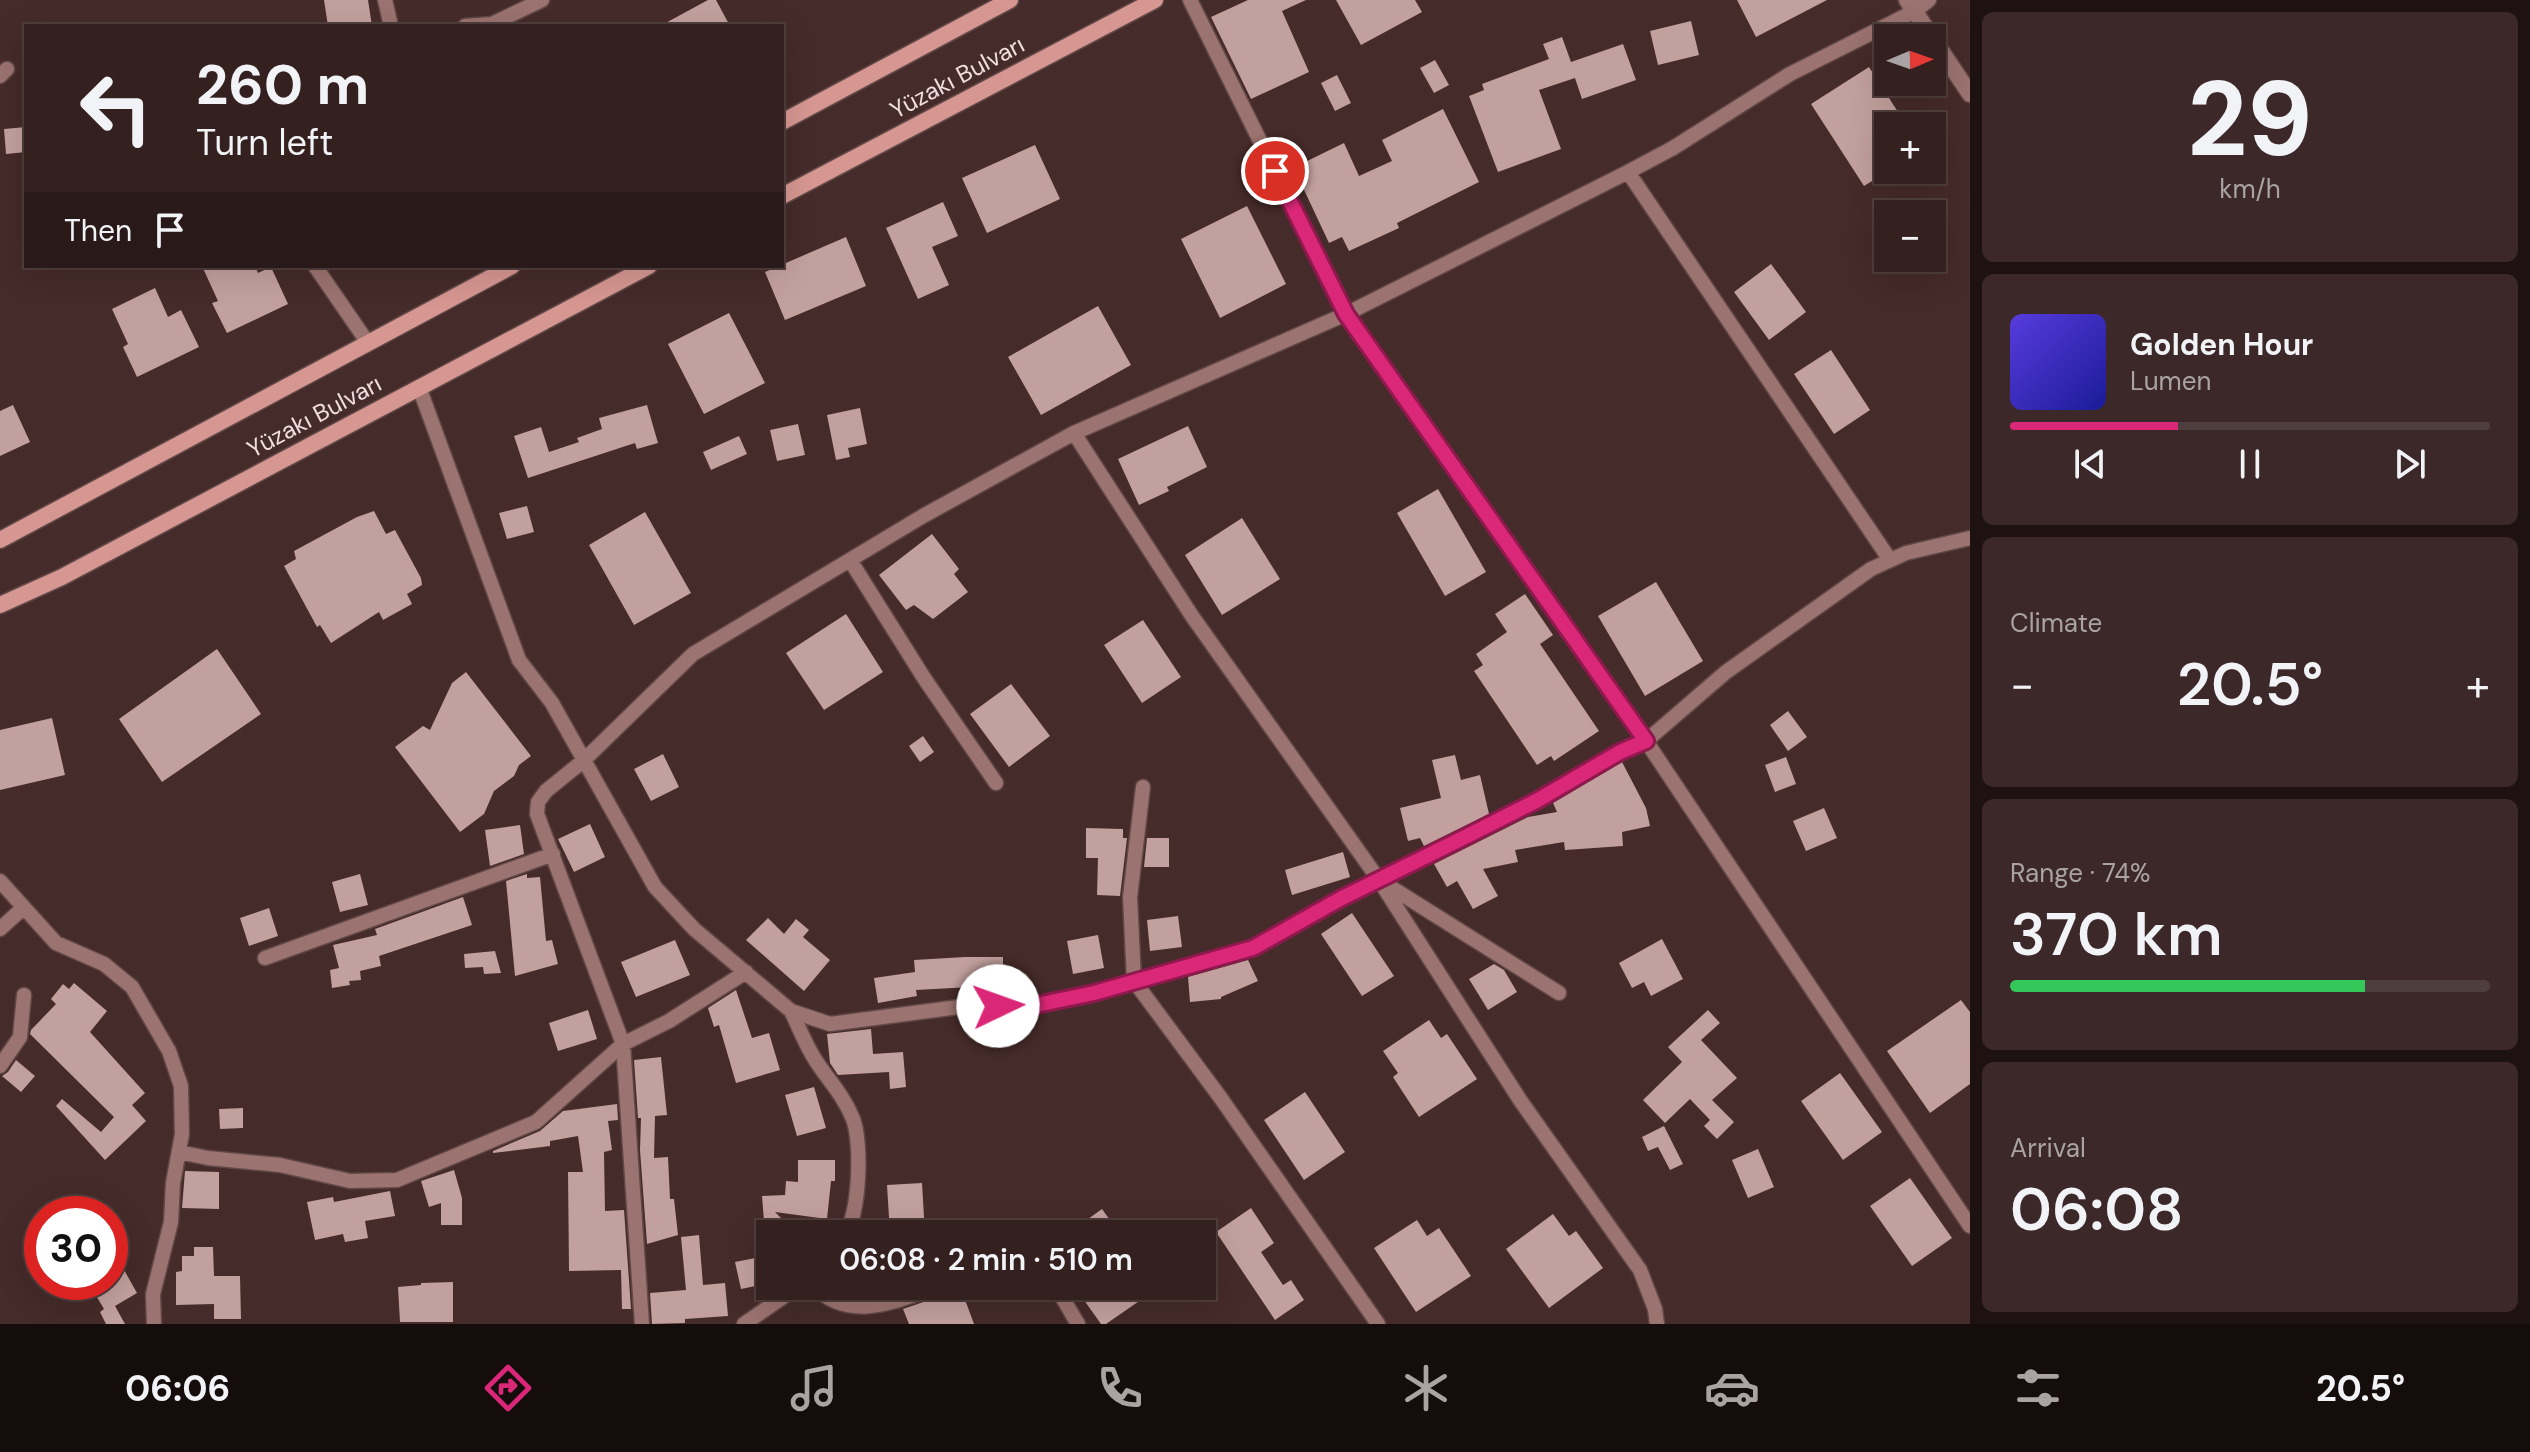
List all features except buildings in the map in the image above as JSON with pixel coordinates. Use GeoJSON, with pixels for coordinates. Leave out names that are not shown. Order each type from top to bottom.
{"type":"FeatureCollection","features":[{"type":"Feature","properties":{"kind":"main road","name":"Yüzakı Bulvarı"},"geometry":{"type":"LineString","coordinates":[[784,121],[1010,0]]}},
{"type":"Feature","properties":{"kind":"main road","name":"Yüzakı Bulvarı"},"geometry":{"type":"LineString","coordinates":[[784,195],[1155,0]]}},
{"type":"Feature","properties":{"kind":"main road","name":"Yüzakı Bulvarı"},"geometry":{"type":"LineString","coordinates":[[0,540],[508,268]]}},
{"type":"Feature","properties":{"kind":"main road","name":"Yüzakı Bulvarı"},"geometry":{"type":"LineString","coordinates":[[0,605],[62,577],[645,268]]}},
{"type":"Feature","properties":{"kind":"street"},"geometry":{"type":"LineString","coordinates":[[385,0],[391,24]]}},
{"type":"Feature","properties":{"kind":"street"},"geometry":{"type":"LineString","coordinates":[[492,24],[542,0]]}},
{"type":"Feature","properties":{"kind":"street"},"geometry":{"type":"LineString","coordinates":[[1190,0],[1346,314],[1646,741],[1970,1226]]}},
{"type":"Feature","properties":{"kind":"street"},"geometry":{"type":"LineString","coordinates":[[642,1324],[623,1044],[537,814],[538,802],[546,791],[583,761],[693,654],[923,516],[1074,433],[1346,314],[1628,172],[1673,148],[1790,74],[1911,5],[1929,0]]}},
{"type":"Feature","properties":{"kind":"street"},"geometry":{"type":"LineString","coordinates":[[1911,5],[1970,94]]}},
{"type":"Feature","properties":{"kind":"street"},"geometry":{"type":"LineString","coordinates":[[1628,172],[1890,560]]}},
{"type":"Feature","properties":{"kind":"street"},"geometry":{"type":"LineString","coordinates":[[316,268],[368,343]]}},
{"type":"Feature","properties":{"kind":"street"},"geometry":{"type":"LineString","coordinates":[[419,387],[519,660],[552,703],[655,887],[694,929],[791,1011],[830,1024],[974,1005],[1022,1008],[1253,948],[1646,741],[1726,672],[1871,569],[1906,553],[1970,538]]}},
{"type":"Feature","properties":{"kind":"street"},"geometry":{"type":"LineString","coordinates":[[1074,433],[1192,616],[1379,880],[1520,1100],[1640,1270],[1655,1309],[1657,1324]]}},
{"type":"Feature","properties":{"kind":"street"},"geometry":{"type":"LineString","coordinates":[[850,560],[924,678],[996,783]]}},
{"type":"Feature","properties":{"kind":"street"},"geometry":{"type":"LineString","coordinates":[[1143,787],[1130,897],[1134,981],[1220,1097],[1378,1324]]}},
{"type":"Feature","properties":{"kind":"street"},"geometry":{"type":"LineString","coordinates":[[265,958],[553,854]]}},
{"type":"Feature","properties":{"kind":"street"},"geometry":{"type":"LineString","coordinates":[[1379,880],[1559,993]]}},
{"type":"Feature","properties":{"kind":"street"},"geometry":{"type":"LineString","coordinates":[[0,881],[56,943],[104,964],[132,987],[169,1051],[181,1086],[182,1134],[171,1222],[153,1294],[155,1324]]}},
{"type":"Feature","properties":{"kind":"street"},"geometry":{"type":"LineString","coordinates":[[0,929],[23,908]]}},
{"type":"Feature","properties":{"kind":"street"},"geometry":{"type":"LineString","coordinates":[[179,1152],[280,1165],[350,1181],[397,1180],[536,1122],[623,1044],[669,1021],[746,972]]}},
{"type":"Feature","properties":{"kind":"street"},"geometry":{"type":"LineString","coordinates":[[0,1066],[20,1037],[24,995]]}},
{"type":"Feature","properties":{"kind":"street"},"geometry":{"type":"LineString","coordinates":[[791,1011],[816,1061],[841,1094],[855,1123],[858,1185],[853,1220]]}},
{"type":"Feature","properties":{"kind":"street"},"geometry":{"type":"LineString","coordinates":[[744,1324],[779,1300]]}},
{"type":"Feature","properties":{"kind":"street"},"geometry":{"type":"LineString","coordinates":[[830,1300],[846,1306],[875,1308],[899,1300]]}},
{"type":"Feature","properties":{"kind":"street"},"geometry":{"type":"LineString","coordinates":[[1064,1300],[1078,1324]]}},
{"type":"Feature","properties":{"kind":"route"},"geometry":{"type":"LineString","coordinates":[[998,1006],[1022,1008],[1094,993],[1253,948],[1340,899],[1538,800],[1620,752],[1646,741],[1346,314],[1275,171]]}}]}
